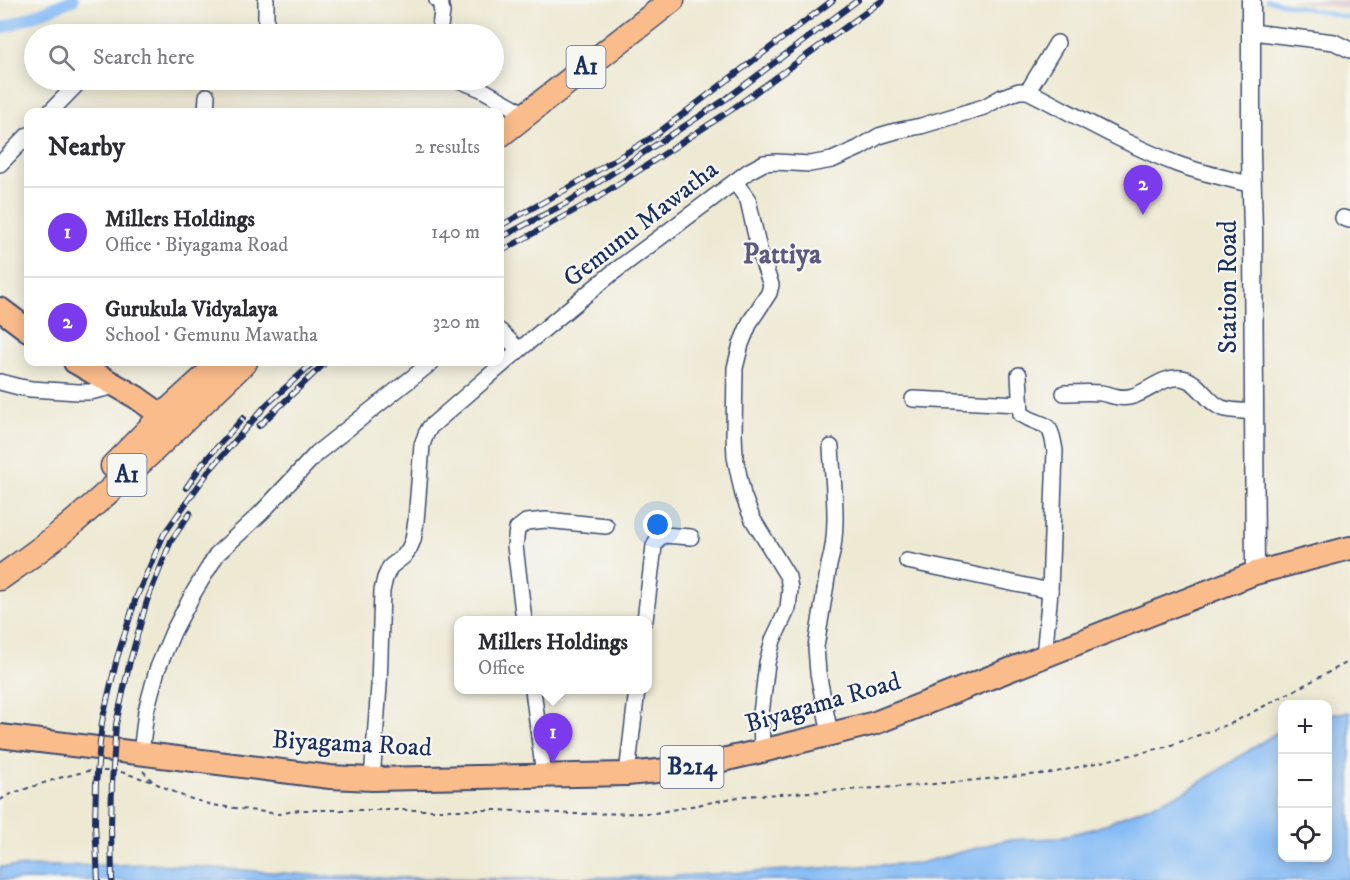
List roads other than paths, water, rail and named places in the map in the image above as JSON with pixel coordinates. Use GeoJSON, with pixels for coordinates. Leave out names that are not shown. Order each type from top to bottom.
{"type":"FeatureCollection","features":[{"type":"Feature","properties":{"kind":"highway","name":"A1"},"geometry":{"type":"LineString","coordinates":[[507,114],[648,0]]}},
{"type":"Feature","properties":{"kind":"highway","name":"A1"},"geometry":{"type":"LineString","coordinates":[[504,132],[672,0]]}},
{"type":"Feature","properties":{"kind":"highway","name":"A1"},"geometry":{"type":"LineString","coordinates":[[0,578],[62,532],[146,457],[170,421],[218,366]]}},
{"type":"Feature","properties":{"kind":"highway","name":"A1"},"geometry":{"type":"LineString","coordinates":[[0,560],[59,515],[170,421],[240,366]]}},
{"type":"Feature","properties":{"kind":"main road"},"geometry":{"type":"LineString","coordinates":[[0,309],[24,327]]}},
{"type":"Feature","properties":{"kind":"main road"},"geometry":{"type":"LineString","coordinates":[[82,366],[170,421]]}},
{"type":"Feature","properties":{"kind":"main road","name":"Biyagama Road"},"geometry":{"type":"LineString","coordinates":[[0,736],[330,777],[372,779],[627,774],[687,768],[875,723],[1255,573],[1350,548]]}},
{"type":"Feature","properties":{"kind":"street"},"geometry":{"type":"LineString","coordinates":[[266,0],[266,24]]}},
{"type":"Feature","properties":{"kind":"street"},"geometry":{"type":"LineString","coordinates":[[436,0],[440,1],[442,12],[440,24]]}},
{"type":"Feature","properties":{"kind":"street","name":"Station Road"},"geometry":{"type":"LineString","coordinates":[[1251,0],[1255,573]]}},
{"type":"Feature","properties":{"kind":"street"},"geometry":{"type":"LineString","coordinates":[[1252,32],[1334,42],[1350,50]]}},
{"type":"Feature","properties":{"kind":"street"},"geometry":{"type":"LineString","coordinates":[[1057,43],[1028,92],[1115,136],[1176,163],[1252,185]]}},
{"type":"Feature","properties":{"kind":"street"},"geometry":{"type":"LineString","coordinates":[[54,108],[71,90]]}},
{"type":"Feature","properties":{"kind":"street"},"geometry":{"type":"LineString","coordinates":[[482,90],[501,108]]}},
{"type":"Feature","properties":{"kind":"street","name":"Gemunu Mawatha"},"geometry":{"type":"LineString","coordinates":[[504,363],[611,274],[749,171],[764,163],[810,164],[832,160],[879,136],[984,107],[1019,91],[1028,92]]}},
{"type":"Feature","properties":{"kind":"street"},"geometry":{"type":"LineString","coordinates":[[206,108],[207,96]]}},
{"type":"Feature","properties":{"kind":"street"},"geometry":{"type":"LineString","coordinates":[[0,164],[24,139]]}},
{"type":"Feature","properties":{"kind":"street"},"geometry":{"type":"LineString","coordinates":[[735,182],[748,200],[760,254],[771,285],[769,293],[750,322],[735,368],[735,457],[743,495],[752,518],[788,577],[790,589],[788,608],[773,640],[767,663],[761,714],[762,751]]}},
{"type":"Feature","properties":{"kind":"street"},"geometry":{"type":"LineString","coordinates":[[504,335],[519,350]]}},
{"type":"Feature","properties":{"kind":"street"},"geometry":{"type":"LineString","coordinates":[[141,754],[146,711],[157,670],[173,632],[217,554],[261,513],[317,453],[427,366]]}},
{"type":"Feature","properties":{"kind":"street","name":"Gemunu Mawatha"},"geometry":{"type":"LineString","coordinates":[[372,779],[379,687],[382,591],[390,567],[404,556],[413,540],[422,445],[430,428],[501,366]]}},
{"type":"Feature","properties":{"kind":"street"},"geometry":{"type":"LineString","coordinates":[[1019,375],[1021,414],[1044,423],[1049,428],[1054,451],[1050,591],[1044,657]]}},
{"type":"Feature","properties":{"kind":"street"},"geometry":{"type":"LineString","coordinates":[[1064,393],[1101,393],[1118,398],[1130,397],[1170,378],[1182,378],[1193,383],[1222,408],[1254,412]]}},
{"type":"Feature","properties":{"kind":"street"},"geometry":{"type":"LineString","coordinates":[[0,382],[25,388],[78,392],[90,392],[117,386]]}},
{"type":"Feature","properties":{"kind":"street"},"geometry":{"type":"LineString","coordinates":[[914,399],[1020,404]]}},
{"type":"Feature","properties":{"kind":"street"},"geometry":{"type":"LineString","coordinates":[[830,734],[818,673],[816,646],[833,553],[835,517],[831,447]]}},
{"type":"Feature","properties":{"kind":"street"},"geometry":{"type":"LineString","coordinates":[[523,616],[515,546],[517,529],[526,522],[546,520],[606,526]]}},
{"type":"Feature","properties":{"kind":"street"},"geometry":{"type":"LineString","coordinates":[[646,616],[654,546],[657,540],[663,535],[692,537]]}},
{"type":"Feature","properties":{"kind":"street"},"geometry":{"type":"LineString","coordinates":[[907,561],[1050,591]]}},
{"type":"Feature","properties":{"kind":"street"},"geometry":{"type":"LineString","coordinates":[[534,694],[544,775]]}},
{"type":"Feature","properties":{"kind":"street"},"geometry":{"type":"LineString","coordinates":[[627,774],[637,694]]}},
{"type":"Feature","properties":{"kind":"water"},"geometry":{"type":"Polygon","coordinates":[[[1350,712],[1350,879],[1348,880],[0,880],[0,867],[157,864],[338,877],[505,879],[675,876],[920,863],[1006,840],[1055,838],[1096,828],[1188,790],[1278,732],[1278,862],[1332,862],[1332,714],[1350,712]]]}},
{"type":"Feature","properties":{"kind":"waterway"},"geometry":{"type":"LineString","coordinates":[[0,29],[73,0]]}},
{"type":"Feature","properties":{"kind":"waterway"},"geometry":{"type":"LineString","coordinates":[[1267,0],[1350,18]]}},
{"type":"Feature","properties":{"kind":"railway"},"geometry":{"type":"LineString","coordinates":[[504,224],[654,136],[833,0]]}},
{"type":"Feature","properties":{"kind":"railway"},"geometry":{"type":"LineString","coordinates":[[504,236],[568,202],[726,99],[858,0]]}},
{"type":"Feature","properties":{"kind":"railway"},"geometry":{"type":"LineString","coordinates":[[504,250],[597,198],[731,110],[883,0]]}},
{"type":"Feature","properties":{"kind":"railway"},"geometry":{"type":"LineString","coordinates":[[98,880],[95,823],[102,722],[117,658],[136,598],[164,534],[209,471],[267,404],[310,366]]}},
{"type":"Feature","properties":{"kind":"railway"},"geometry":{"type":"LineString","coordinates":[[259,426],[322,366]]}},
{"type":"Feature","properties":{"kind":"railway"},"geometry":{"type":"LineString","coordinates":[[186,488],[203,463],[243,418]]}},
{"type":"Feature","properties":{"kind":"railway"},"geometry":{"type":"LineString","coordinates":[[112,880],[112,783],[116,724],[130,661],[147,601],[171,541],[190,513]]}},
{"type":"Feature","properties":{"kind":"place","name":"Gurukula Vidyalaya"},"geometry":{"type":"Point","coordinates":[1143,215]}},
{"type":"Feature","properties":{"kind":"place","name":"Millers Holdings"},"geometry":{"type":"Point","coordinates":[553,763]}},
{"type":"Feature","properties":{"kind":"district","name":"Pattiya"},"geometry":{"type":"Point","coordinates":[782,254]}}]}
